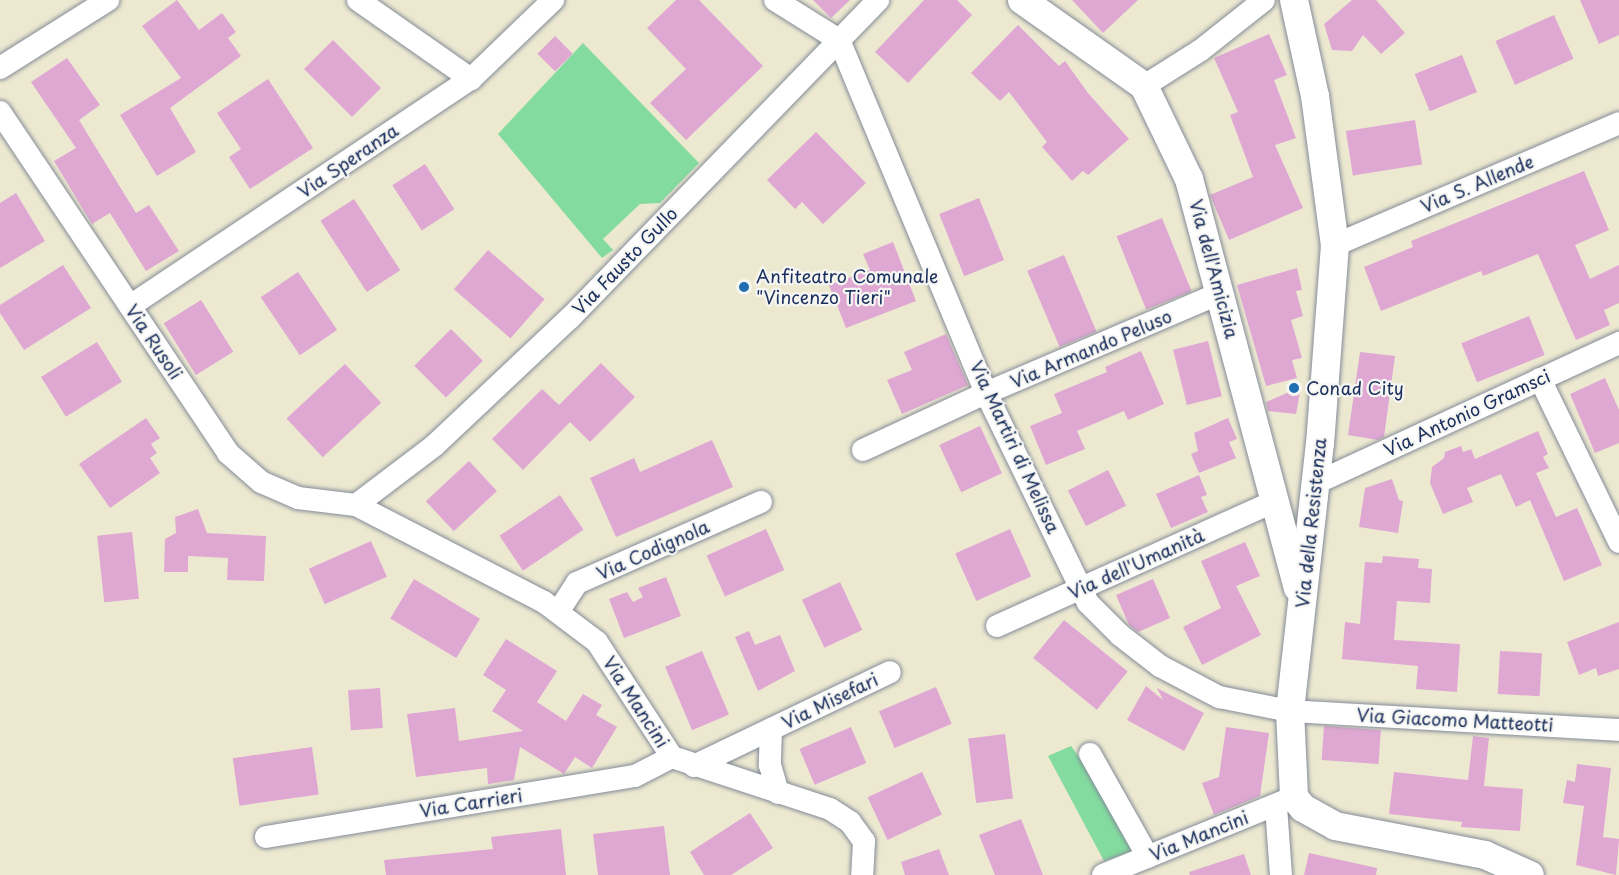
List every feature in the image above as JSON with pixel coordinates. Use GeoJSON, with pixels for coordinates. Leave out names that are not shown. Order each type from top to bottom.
{"type":"FeatureCollection","features":[{"type":"Feature","properties":{"kind":"street"},"geometry":{"type":"LineString","coordinates":[[0,68],[108,0]]}},
{"type":"Feature","properties":{"kind":"street"},"geometry":{"type":"LineString","coordinates":[[358,0],[471,79]]}},
{"type":"Feature","properties":{"kind":"street","name":"Via Speranza"},"geometry":{"type":"LineString","coordinates":[[130,306],[471,79],[553,0]]}},
{"type":"Feature","properties":{"kind":"street"},"geometry":{"type":"LineString","coordinates":[[775,0],[839,40]]}},
{"type":"Feature","properties":{"kind":"street","name":"Via Fausto Gullo"},"geometry":{"type":"LineString","coordinates":[[356,505],[435,445],[570,318],[878,0]]}},
{"type":"Feature","properties":{"kind":"street","name":"Via dell'Amicizia"},"geometry":{"type":"LineString","coordinates":[[1022,0],[1144,86],[1190,179],[1302,603]]}},
{"type":"Feature","properties":{"kind":"street"},"geometry":{"type":"LineString","coordinates":[[1144,86],[1201,50],[1264,0]]}},
{"type":"Feature","properties":{"kind":"street","name":"Via della Resistenza"},"geometry":{"type":"LineString","coordinates":[[1285,801],[1290,711],[1316,483],[1335,245],[1314,96],[1294,0]]}},
{"type":"Feature","properties":{"kind":"street","name":"Via Martiri di Melissa"},"geometry":{"type":"LineString","coordinates":[[839,40],[986,393],[1088,603],[1120,635],[1160,666],[1219,697],[1290,711]]}},
{"type":"Feature","properties":{"kind":"street","name":"Via Rusoli"},"geometry":{"type":"LineString","coordinates":[[0,112],[228,453],[261,482],[298,498],[356,505]]}},
{"type":"Feature","properties":{"kind":"street","name":"Via S. Allende"},"geometry":{"type":"LineString","coordinates":[[1335,245],[1619,123]]}},
{"type":"Feature","properties":{"kind":"street","name":"Via Armando Peluso"},"geometry":{"type":"LineString","coordinates":[[863,450],[986,393],[1221,293]]}},
{"type":"Feature","properties":{"kind":"street","name":"Via Antonio Gramsci"},"geometry":{"type":"LineString","coordinates":[[1316,483],[1619,343]]}},
{"type":"Feature","properties":{"kind":"street"},"geometry":{"type":"LineString","coordinates":[[1540,379],[1619,542]]}},
{"type":"Feature","properties":{"kind":"street","name":"Via Codignola"},"geometry":{"type":"LineString","coordinates":[[558,612],[577,583],[761,502]]}},
{"type":"Feature","properties":{"kind":"street","name":"Via Mancini"},"geometry":{"type":"LineString","coordinates":[[356,505],[558,612],[597,642],[672,758],[830,809],[850,822],[864,841],[862,875]]}},
{"type":"Feature","properties":{"kind":"street"},"geometry":{"type":"LineString","coordinates":[[1278,512],[1292,528],[1312,522]]}},
{"type":"Feature","properties":{"kind":"street","name":"Via dell'Umanità"},"geometry":{"type":"LineString","coordinates":[[997,626],[1081,589],[1278,512]]}},
{"type":"Feature","properties":{"kind":"street","name":"Via Misefari"},"geometry":{"type":"LineString","coordinates":[[694,766],[890,672]]}},
{"type":"Feature","properties":{"kind":"street","name":"Via Giacomo Matteotti"},"geometry":{"type":"LineString","coordinates":[[1290,711],[1619,730]]}},
{"type":"Feature","properties":{"kind":"street","name":"Via Misefari"},"geometry":{"type":"LineString","coordinates":[[771,729],[770,765],[778,793]]}},
{"type":"Feature","properties":{"kind":"street"},"geometry":{"type":"LineString","coordinates":[[1090,754],[1137,865]]}},
{"type":"Feature","properties":{"kind":"street","name":"Via Carrieri"},"geometry":{"type":"LineString","coordinates":[[266,837],[635,776],[672,758]]}},
{"type":"Feature","properties":{"kind":"street"},"geometry":{"type":"LineString","coordinates":[[1281,875],[1285,801],[1335,826],[1485,855],[1530,875]]}},
{"type":"Feature","properties":{"kind":"street","name":"Via Mancini"},"geometry":{"type":"LineString","coordinates":[[1103,875],[1137,865],[1285,801]]}},
{"type":"Feature","properties":{"kind":"green space"},"geometry":{"type":"Polygon","coordinates":[[[583,43],[699,163],[660,203],[640,204],[603,239],[613,250],[602,258],[498,134],[583,43]]]}},
{"type":"Feature","properties":{"kind":"green space"},"geometry":{"type":"Polygon","coordinates":[[[1071,746],[1107,796],[1135,850],[1104,861],[1048,756],[1071,746]]]}},
{"type":"Feature","properties":{"kind":"building"},"geometry":{"type":"Polygon","coordinates":[[[177,0],[199,30],[222,13],[236,32],[228,38],[241,56],[170,108],[196,152],[157,176],[120,115],[181,78],[142,26],[177,0]]]}},
{"type":"Feature","properties":{"kind":"building"},"geometry":{"type":"Polygon","coordinates":[[[676,0],[699,0],[763,66],[686,140],[650,103],[686,69],[647,28],[676,0]]]}},
{"type":"Feature","properties":{"kind":"building"},"geometry":{"type":"Polygon","coordinates":[[[813,0],[850,0],[831,18],[813,0]]]}},
{"type":"Feature","properties":{"kind":"building"},"geometry":{"type":"Polygon","coordinates":[[[924,0],[957,0],[972,15],[908,83],[875,52],[924,0]]]}},
{"type":"Feature","properties":{"kind":"building"},"geometry":{"type":"Polygon","coordinates":[[[1072,0],[1138,0],[1103,33],[1072,0]]]}},
{"type":"Feature","properties":{"kind":"building"},"geometry":{"type":"Polygon","coordinates":[[[1352,0],[1376,0],[1405,33],[1381,54],[1363,35],[1352,51],[1332,50],[1324,24],[1352,0]]]}},
{"type":"Feature","properties":{"kind":"building"},"geometry":{"type":"Polygon","coordinates":[[[1580,0],[1619,0],[1619,35],[1599,44],[1580,0]]]}},
{"type":"Feature","properties":{"kind":"building"},"geometry":{"type":"Polygon","coordinates":[[[1554,15],[1574,59],[1515,85],[1496,41],[1554,15]]]}},
{"type":"Feature","properties":{"kind":"building"},"geometry":{"type":"Polygon","coordinates":[[[1018,25],[1059,66],[1065,61],[1088,93],[1129,139],[1088,175],[1083,171],[1072,181],[1042,147],[1047,142],[1009,92],[1000,101],[971,73],[1018,25]]]}},
{"type":"Feature","properties":{"kind":"building"},"geometry":{"type":"Polygon","coordinates":[[[1269,34],[1287,75],[1274,80],[1296,138],[1275,145],[1303,208],[1229,240],[1210,195],[1253,177],[1230,115],[1238,112],[1214,58],[1269,34]]]}},
{"type":"Feature","properties":{"kind":"building"},"geometry":{"type":"Polygon","coordinates":[[[555,36],[573,54],[555,71],[537,54],[555,36]]]}},
{"type":"Feature","properties":{"kind":"building"},"geometry":{"type":"Polygon","coordinates":[[[333,40],[381,88],[352,117],[304,69],[333,40]]]}},
{"type":"Feature","properties":{"kind":"building"},"geometry":{"type":"Polygon","coordinates":[[[1462,55],[1477,92],[1430,111],[1415,74],[1462,55]]]}},
{"type":"Feature","properties":{"kind":"building"},"geometry":{"type":"Polygon","coordinates":[[[67,58],[100,105],[79,120],[136,213],[149,205],[179,251],[146,271],[110,213],[92,224],[54,161],[76,148],[31,82],[67,58]]]}},
{"type":"Feature","properties":{"kind":"building"},"geometry":{"type":"Polygon","coordinates":[[[268,79],[313,148],[250,189],[229,157],[241,149],[217,113],[268,79]]]}},
{"type":"Feature","properties":{"kind":"building"},"geometry":{"type":"Polygon","coordinates":[[[1415,120],[1422,164],[1353,175],[1346,131],[1415,120]]]}},
{"type":"Feature","properties":{"kind":"building"},"geometry":{"type":"Polygon","coordinates":[[[816,132],[866,183],[823,224],[802,202],[795,209],[767,180],[816,132]]]}},
{"type":"Feature","properties":{"kind":"building"},"geometry":{"type":"Polygon","coordinates":[[[425,164],[454,209],[422,231],[392,185],[425,164]]]}},
{"type":"Feature","properties":{"kind":"building"},"geometry":{"type":"Polygon","coordinates":[[[1584,171],[1609,230],[1575,245],[1590,279],[1619,265],[1619,303],[1604,310],[1610,325],[1576,340],[1538,254],[1483,276],[1481,271],[1381,311],[1364,267],[1413,247],[1411,241],[1584,171]]]}},
{"type":"Feature","properties":{"kind":"building"},"geometry":{"type":"Polygon","coordinates":[[[16,193],[45,241],[0,268],[0,203],[16,193]]]}},
{"type":"Feature","properties":{"kind":"building"},"geometry":{"type":"Polygon","coordinates":[[[979,198],[1004,260],[964,276],[939,214],[979,198]]]}},
{"type":"Feature","properties":{"kind":"building"},"geometry":{"type":"Polygon","coordinates":[[[354,199],[400,270],[367,292],[320,221],[354,199]]]}},
{"type":"Feature","properties":{"kind":"building"},"geometry":{"type":"Polygon","coordinates":[[[1162,218],[1192,291],[1146,310],[1117,236],[1162,218]]]}},
{"type":"Feature","properties":{"kind":"building"},"geometry":{"type":"Polygon","coordinates":[[[893,242],[916,301],[846,328],[829,285],[870,270],[863,254],[893,242]]]}},
{"type":"Feature","properties":{"kind":"building"},"geometry":{"type":"Polygon","coordinates":[[[488,250],[545,299],[510,338],[454,289],[488,250]]]}},
{"type":"Feature","properties":{"kind":"building"},"geometry":{"type":"Polygon","coordinates":[[[1064,255],[1096,331],[1060,347],[1027,271],[1064,255]]]}},
{"type":"Feature","properties":{"kind":"building"},"geometry":{"type":"Polygon","coordinates":[[[63,265],[91,308],[24,350],[0,313],[0,305],[63,265]]]}},
{"type":"Feature","properties":{"kind":"building"},"geometry":{"type":"Polygon","coordinates":[[[1297,268],[1302,290],[1296,291],[1303,316],[1291,320],[1302,358],[1292,360],[1297,378],[1266,386],[1237,285],[1297,268]]]}},
{"type":"Feature","properties":{"kind":"building"},"geometry":{"type":"Polygon","coordinates":[[[298,272],[337,330],[300,355],[261,297],[298,272]]]}},
{"type":"Feature","properties":{"kind":"building"},"geometry":{"type":"Polygon","coordinates":[[[201,300],[233,352],[196,375],[164,323],[201,300]]]}},
{"type":"Feature","properties":{"kind":"building"},"geometry":{"type":"Polygon","coordinates":[[[1529,316],[1545,355],[1477,382],[1461,343],[1529,316]]]}},
{"type":"Feature","properties":{"kind":"building"},"geometry":{"type":"Polygon","coordinates":[[[451,329],[483,361],[446,398],[414,366],[451,329]]]}},
{"type":"Feature","properties":{"kind":"building"},"geometry":{"type":"Polygon","coordinates":[[[946,334],[968,385],[902,414],[887,380],[912,370],[904,352],[946,334]]]}},
{"type":"Feature","properties":{"kind":"building"},"geometry":{"type":"Polygon","coordinates":[[[1208,341],[1222,396],[1187,405],[1173,350],[1208,341]]]}},
{"type":"Feature","properties":{"kind":"building"},"geometry":{"type":"Polygon","coordinates":[[[97,342],[122,382],[66,417],[41,377],[97,342]]]}},
{"type":"Feature","properties":{"kind":"building"},"geometry":{"type":"Polygon","coordinates":[[[1141,351],[1164,404],[1128,420],[1124,411],[1077,431],[1085,449],[1046,465],[1030,426],[1062,413],[1054,394],[1107,372],[1105,367],[1141,351]]]}},
{"type":"Feature","properties":{"kind":"building"},"geometry":{"type":"Polygon","coordinates":[[[1360,352],[1395,356],[1384,437],[1378,440],[1348,435],[1360,352]]]}},
{"type":"Feature","properties":{"kind":"building"},"geometry":{"type":"Polygon","coordinates":[[[601,363],[635,397],[590,442],[570,422],[523,470],[492,439],[542,389],[559,405],[601,363]]]}},
{"type":"Feature","properties":{"kind":"building"},"geometry":{"type":"Polygon","coordinates":[[[345,364],[381,403],[323,457],[286,419],[345,364]]]}},
{"type":"Feature","properties":{"kind":"building"},"geometry":{"type":"Polygon","coordinates":[[[1605,378],[1619,410],[1619,443],[1595,453],[1570,394],[1605,378]]]}},
{"type":"Feature","properties":{"kind":"building"},"geometry":{"type":"Polygon","coordinates":[[[1301,387],[1296,414],[1268,411],[1266,402],[1301,387]]]}},
{"type":"Feature","properties":{"kind":"building"},"geometry":{"type":"Polygon","coordinates":[[[146,418],[160,438],[151,444],[157,453],[150,458],[160,473],[110,508],[79,464],[146,418]]]}},
{"type":"Feature","properties":{"kind":"building"},"geometry":{"type":"Polygon","coordinates":[[[1228,418],[1237,439],[1229,442],[1236,458],[1199,473],[1191,454],[1198,451],[1194,433],[1228,418]]]}},
{"type":"Feature","properties":{"kind":"building"},"geometry":{"type":"Polygon","coordinates":[[[980,426],[1002,473],[961,492],[939,445],[980,426]]]}},
{"type":"Feature","properties":{"kind":"building"},"geometry":{"type":"Polygon","coordinates":[[[1538,431],[1548,454],[1543,457],[1549,468],[1536,473],[1556,517],[1577,508],[1602,565],[1564,581],[1530,500],[1516,507],[1501,474],[1467,488],[1473,502],[1443,514],[1430,483],[1432,467],[1444,458],[1445,452],[1461,446],[1463,452],[1471,449],[1475,459],[1538,431]]]}},
{"type":"Feature","properties":{"kind":"building"},"geometry":{"type":"Polygon","coordinates":[[[712,440],[733,487],[616,537],[590,478],[634,458],[640,472],[712,440]]]}},
{"type":"Feature","properties":{"kind":"building"},"geometry":{"type":"Polygon","coordinates":[[[469,461],[497,491],[454,531],[426,501],[469,461]]]}},
{"type":"Feature","properties":{"kind":"building"},"geometry":{"type":"Polygon","coordinates":[[[1108,470],[1126,506],[1086,526],[1068,490],[1108,470]]]}},
{"type":"Feature","properties":{"kind":"building"},"geometry":{"type":"Polygon","coordinates":[[[1199,475],[1207,495],[1201,497],[1208,512],[1171,528],[1156,494],[1199,475]]]}},
{"type":"Feature","properties":{"kind":"building"},"geometry":{"type":"Polygon","coordinates":[[[1392,479],[1399,500],[1403,501],[1398,533],[1359,527],[1365,488],[1392,479]]]}},
{"type":"Feature","properties":{"kind":"building"},"geometry":{"type":"Polygon","coordinates":[[[560,495],[583,530],[523,571],[499,536],[560,495]]]}},
{"type":"Feature","properties":{"kind":"building"},"geometry":{"type":"Polygon","coordinates":[[[198,509],[207,533],[266,536],[264,581],[227,580],[228,558],[188,556],[188,572],[164,572],[165,539],[176,533],[175,517],[198,509]]]}},
{"type":"Feature","properties":{"kind":"building"},"geometry":{"type":"Polygon","coordinates":[[[766,529],[784,570],[725,597],[707,555],[766,529]]]}},
{"type":"Feature","properties":{"kind":"building"},"geometry":{"type":"Polygon","coordinates":[[[1010,529],[1031,577],[976,601],[955,553],[1010,529]]]}},
{"type":"Feature","properties":{"kind":"building"},"geometry":{"type":"Polygon","coordinates":[[[132,532],[139,599],[104,602],[97,536],[132,532]]]}},
{"type":"Feature","properties":{"kind":"building"},"geometry":{"type":"Polygon","coordinates":[[[371,541],[387,577],[325,604],[309,569],[371,541]]]}},
{"type":"Feature","properties":{"kind":"building"},"geometry":{"type":"Polygon","coordinates":[[[1245,542],[1260,576],[1236,586],[1261,635],[1202,665],[1183,627],[1221,608],[1201,561],[1245,542]]]}},
{"type":"Feature","properties":{"kind":"building"},"geometry":{"type":"Polygon","coordinates":[[[1383,556],[1419,559],[1418,568],[1432,569],[1430,603],[1397,601],[1394,640],[1460,644],[1457,692],[1416,689],[1418,666],[1342,659],[1345,622],[1360,624],[1365,562],[1382,563],[1383,556]]]}},
{"type":"Feature","properties":{"kind":"building"},"geometry":{"type":"Polygon","coordinates":[[[666,577],[681,616],[624,638],[609,599],[627,592],[633,602],[643,597],[638,588],[666,577]]]}},
{"type":"Feature","properties":{"kind":"building"},"geometry":{"type":"Polygon","coordinates":[[[414,579],[480,619],[456,658],[390,618],[414,579]]]}},
{"type":"Feature","properties":{"kind":"building"},"geometry":{"type":"Polygon","coordinates":[[[1153,579],[1170,618],[1138,632],[1129,625],[1116,595],[1153,579]]]}},
{"type":"Feature","properties":{"kind":"building"},"geometry":{"type":"Polygon","coordinates":[[[840,582],[862,630],[824,648],[802,600],[840,582]]]}},
{"type":"Feature","properties":{"kind":"building"},"geometry":{"type":"Polygon","coordinates":[[[1064,620],[1128,672],[1097,710],[1033,658],[1064,620]]]}},
{"type":"Feature","properties":{"kind":"building"},"geometry":{"type":"Polygon","coordinates":[[[1619,622],[1619,669],[1598,676],[1596,668],[1579,675],[1567,642],[1619,622]]]}},
{"type":"Feature","properties":{"kind":"building"},"geometry":{"type":"Polygon","coordinates":[[[749,631],[755,645],[780,635],[795,671],[758,691],[735,637],[749,631]]]}},
{"type":"Feature","properties":{"kind":"building"},"geometry":{"type":"Polygon","coordinates":[[[506,639],[557,671],[537,702],[566,721],[583,694],[602,705],[596,715],[617,727],[592,768],[575,757],[564,774],[520,747],[514,780],[488,784],[487,768],[416,777],[407,714],[455,708],[459,741],[523,731],[492,711],[506,690],[483,675],[506,639]]]}},
{"type":"Feature","properties":{"kind":"building"},"geometry":{"type":"Polygon","coordinates":[[[702,651],[729,715],[692,730],[665,667],[702,651]]]}},
{"type":"Feature","properties":{"kind":"building"},"geometry":{"type":"Polygon","coordinates":[[[1500,651],[1542,653],[1540,696],[1498,694],[1500,651]]]}},
{"type":"Feature","properties":{"kind":"building"},"geometry":{"type":"Polygon","coordinates":[[[1146,686],[1163,700],[1157,688],[1204,713],[1184,751],[1127,720],[1146,686]]]}},
{"type":"Feature","properties":{"kind":"building"},"geometry":{"type":"Polygon","coordinates":[[[936,687],[952,724],[895,748],[879,711],[936,687]]]}},
{"type":"Feature","properties":{"kind":"building"},"geometry":{"type":"Polygon","coordinates":[[[380,688],[383,728],[351,730],[348,690],[380,688]]]}},
{"type":"Feature","properties":{"kind":"building"},"geometry":{"type":"Polygon","coordinates":[[[1324,726],[1381,730],[1378,764],[1322,760],[1324,726]]]}},
{"type":"Feature","properties":{"kind":"building"},"geometry":{"type":"Polygon","coordinates":[[[851,727],[866,763],[815,785],[799,749],[851,727]]]}},
{"type":"Feature","properties":{"kind":"building"},"geometry":{"type":"Polygon","coordinates":[[[1226,727],[1269,733],[1260,796],[1214,815],[1202,783],[1219,777],[1226,727]]]}},
{"type":"Feature","properties":{"kind":"building"},"geometry":{"type":"Polygon","coordinates":[[[1005,734],[1013,799],[976,803],[968,739],[1005,734]]]}},
{"type":"Feature","properties":{"kind":"building"},"geometry":{"type":"Polygon","coordinates":[[[1473,736],[1489,738],[1484,786],[1523,789],[1520,831],[1461,827],[1462,822],[1389,814],[1394,772],[1468,780],[1473,736]]]}},
{"type":"Feature","properties":{"kind":"building"},"geometry":{"type":"Polygon","coordinates":[[[312,747],[319,795],[239,806],[233,758],[312,747]]]}},
{"type":"Feature","properties":{"kind":"building"},"geometry":{"type":"Polygon","coordinates":[[[1577,764],[1611,768],[1603,837],[1619,839],[1616,875],[1576,865],[1584,806],[1563,803],[1567,780],[1575,782],[1577,764]]]}},
{"type":"Feature","properties":{"kind":"building"},"geometry":{"type":"Polygon","coordinates":[[[922,772],[942,815],[887,840],[868,797],[922,772]]]}},
{"type":"Feature","properties":{"kind":"building"},"geometry":{"type":"Polygon","coordinates":[[[750,813],[773,848],[731,875],[704,875],[690,852],[750,813]]]}},
{"type":"Feature","properties":{"kind":"building"},"geometry":{"type":"Polygon","coordinates":[[[1021,819],[1043,875],[995,875],[979,835],[1021,819]]]}},
{"type":"Feature","properties":{"kind":"building"},"geometry":{"type":"Polygon","coordinates":[[[664,826],[670,875],[598,875],[593,834],[664,826]]]}},
{"type":"Feature","properties":{"kind":"building"},"geometry":{"type":"Polygon","coordinates":[[[561,829],[566,875],[386,875],[384,860],[493,849],[491,837],[561,829]]]}},
{"type":"Feature","properties":{"kind":"building"},"geometry":{"type":"Polygon","coordinates":[[[939,849],[949,875],[905,875],[901,862],[939,849]]]}},
{"type":"Feature","properties":{"kind":"building"},"geometry":{"type":"Polygon","coordinates":[[[1309,853],[1377,868],[1376,875],[1304,875],[1309,853]]]}},
{"type":"Feature","properties":{"kind":"building"},"geometry":{"type":"Polygon","coordinates":[[[1244,854],[1251,875],[1190,875],[1189,872],[1244,854]]]}},
{"type":"Feature","properties":{"kind":"place","name":"Anfiteatro Comunale \"Vincenzo Tieri\""},"geometry":{"type":"Point","coordinates":[744,287]}},
{"type":"Feature","properties":{"kind":"place","name":"Conad City"},"geometry":{"type":"Point","coordinates":[1294,388]}}]}
